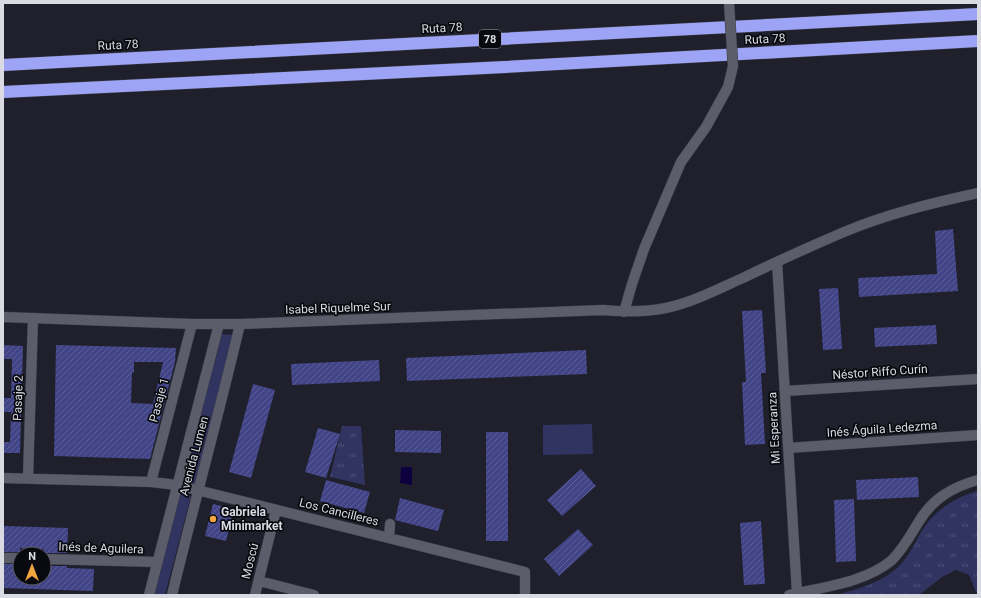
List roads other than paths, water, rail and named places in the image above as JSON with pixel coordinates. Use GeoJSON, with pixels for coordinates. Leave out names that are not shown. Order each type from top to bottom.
{"type":"FeatureCollection","features":[{"type":"Feature","properties":{"kind":"highway","name":"Ruta 78"},"geometry":{"type":"LineString","coordinates":[[3,65],[978,14]]}},
{"type":"Feature","properties":{"kind":"highway","name":"Ruta 78"},"geometry":{"type":"LineString","coordinates":[[3,92],[505,67],[978,41]]}},
{"type":"Feature","properties":{"kind":"street"},"geometry":{"type":"LineString","coordinates":[[624,312],[644,249],[681,162],[706,127],[728,87],[733,66],[729,3]]}},
{"type":"Feature","properties":{"kind":"street","name":"Isabel Riquelme Sur"},"geometry":{"type":"LineString","coordinates":[[3,317],[192,324],[240,324],[603,310],[624,312],[650,310],[673,306],[715,290],[821,242],[872,222],[931,203],[978,193]]}},
{"type":"Feature","properties":{"kind":"street","name":"Mi Esperanza"},"geometry":{"type":"LineString","coordinates":[[777,262],[788,448],[793,594]]}},
{"type":"Feature","properties":{"kind":"street","name":"Pasaje 2"},"geometry":{"type":"LineString","coordinates":[[28,478],[33,318]]}},
{"type":"Feature","properties":{"kind":"street","name":"Pasaje 1"},"geometry":{"type":"LineString","coordinates":[[151,482],[192,324]]}},
{"type":"Feature","properties":{"kind":"street","name":"Avenida Lumen"},"geometry":{"type":"LineString","coordinates":[[149,595],[219,324]]}},
{"type":"Feature","properties":{"kind":"street","name":"Avenida Lumen"},"geometry":{"type":"LineString","coordinates":[[172,595],[215,429],[240,324]]}},
{"type":"Feature","properties":{"kind":"street","name":"Néstor Riffo Curín"},"geometry":{"type":"LineString","coordinates":[[785,391],[978,379]]}},
{"type":"Feature","properties":{"kind":"street","name":"Inés Águila Ledezma"},"geometry":{"type":"LineString","coordinates":[[788,448],[978,435]]}},
{"type":"Feature","properties":{"kind":"street","name":"Los Cancilleres"},"geometry":{"type":"LineString","coordinates":[[3,478],[151,482],[177,485],[525,572],[525,595]]}},
{"type":"Feature","properties":{"kind":"street"},"geometry":{"type":"LineString","coordinates":[[793,594],[858,578],[878,570],[904,546],[924,513],[936,500],[952,489],[978,480]]}},
{"type":"Feature","properties":{"kind":"street","name":"Moscú"},"geometry":{"type":"LineString","coordinates":[[255,595],[276,510]]}},
{"type":"Feature","properties":{"kind":"street"},"geometry":{"type":"LineString","coordinates":[[389,538],[390,524]]}},
{"type":"Feature","properties":{"kind":"street","name":"Inés de Aguilera"},"geometry":{"type":"LineString","coordinates":[[52,559],[157,562]]}},
{"type":"Feature","properties":{"kind":"street"},"geometry":{"type":"LineString","coordinates":[[259,581],[314,595]]}},
{"type":"Feature","properties":{"kind":"place","name":"Gabriela Minimarket"},"geometry":{"type":"Point","coordinates":[213,519]}}]}
